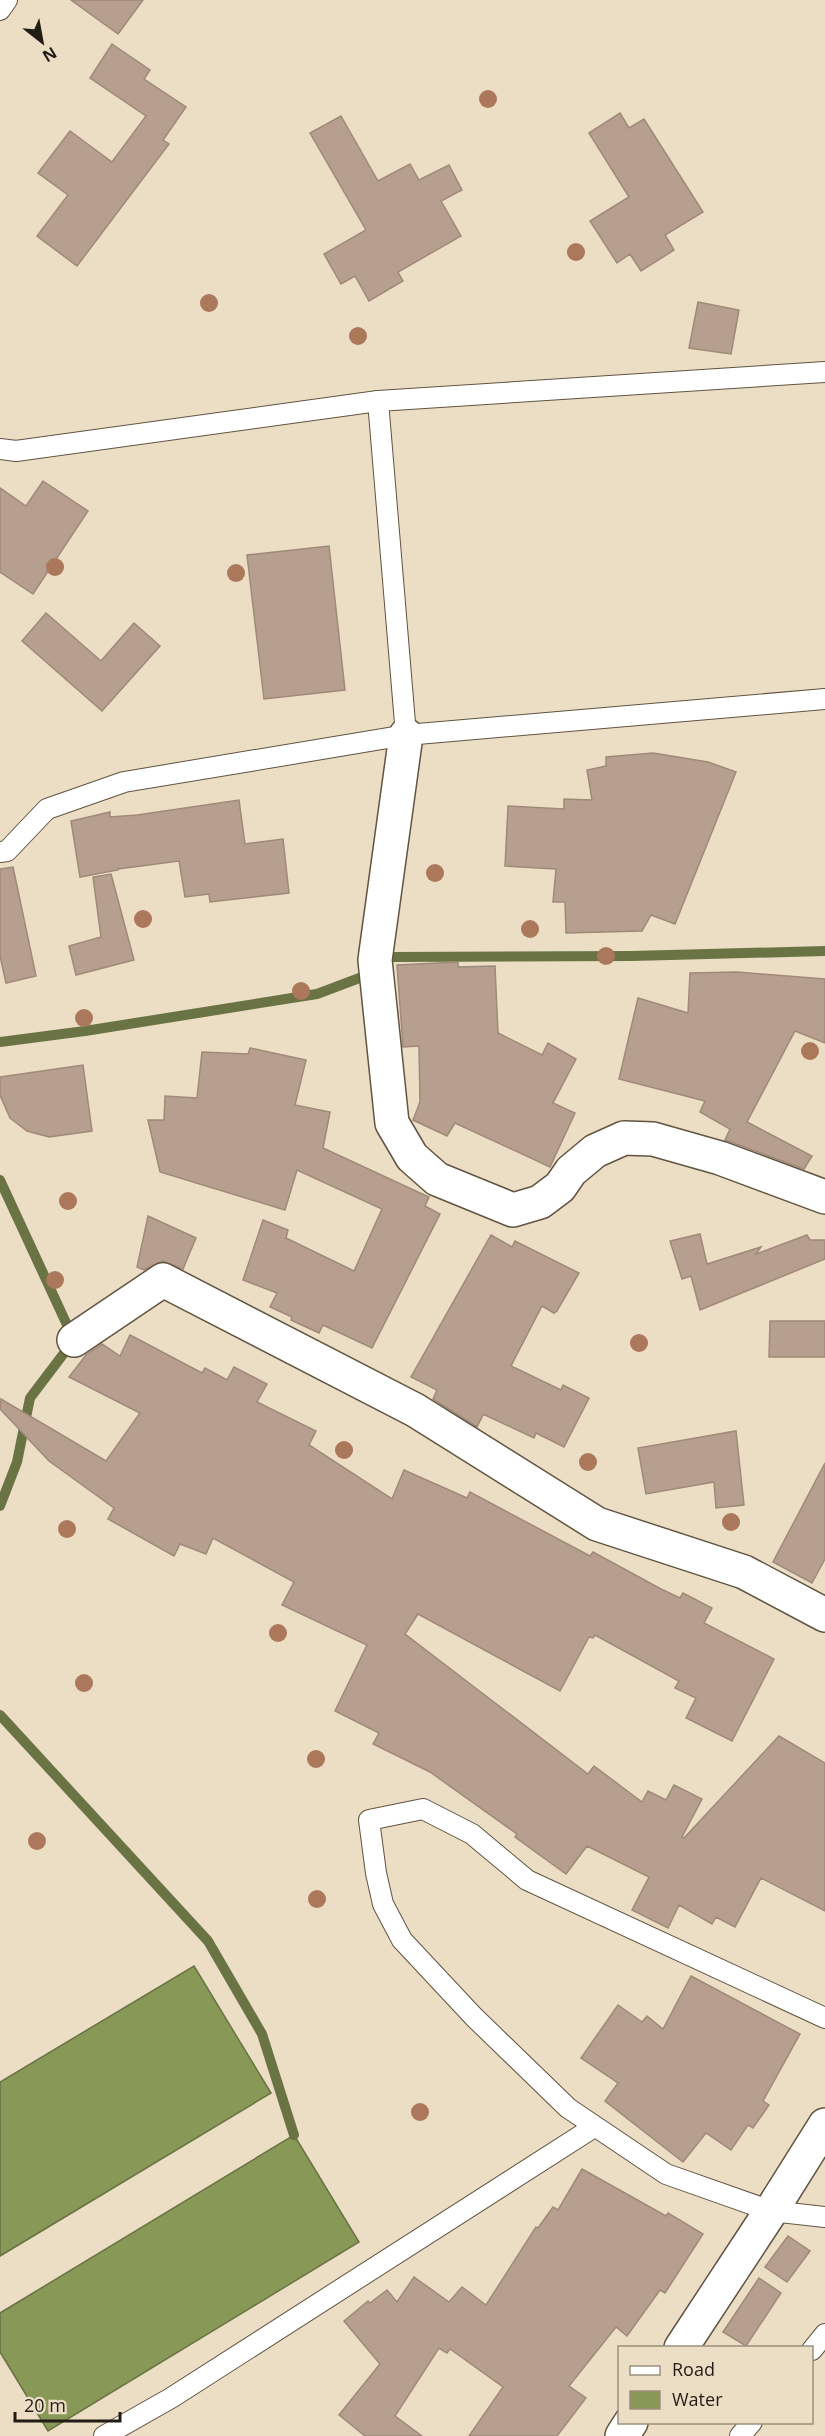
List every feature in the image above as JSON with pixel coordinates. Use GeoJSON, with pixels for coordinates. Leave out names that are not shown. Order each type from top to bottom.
{"type":"FeatureCollection","features":[{"type":"Feature","properties":{"kind":"street"},"geometry":{"type":"LineString","coordinates":[[406,735],[375,960],[392,1123],[412,1157],[437,1179],[513,1209],[540,1202],[560,1187],[571,1171],[596,1151],[624,1138],[653,1139],[720,1158],[825,1197]]}},
{"type":"Feature","properties":{"kind":"street"},"geometry":{"type":"LineString","coordinates":[[74,1340],[163,1280],[415,1410],[597,1524],[744,1572],[825,1615]]}},
{"type":"Feature","properties":{"kind":"street"},"geometry":{"type":"LineString","coordinates":[[682,2346],[825,2125]]}},
{"type":"Feature","properties":{"kind":"lane"},"geometry":{"type":"LineString","coordinates":[[0,10],[7,0]]}},
{"type":"Feature","properties":{"kind":"lane"},"geometry":{"type":"LineString","coordinates":[[0,449],[16,451],[378,401],[825,367]]}},
{"type":"Feature","properties":{"kind":"lane"},"geometry":{"type":"LineString","coordinates":[[378,401],[406,735]]}},
{"type":"Feature","properties":{"kind":"lane"},"geometry":{"type":"LineString","coordinates":[[0,852],[7,851],[47,809],[124,782],[406,735],[825,699]]}},
{"type":"Feature","properties":{"kind":"lane"},"geometry":{"type":"LineString","coordinates":[[825,2018],[527,1880],[472,1834],[423,1809],[369,1820],[375,1873],[383,1904],[402,1940],[433,1976],[482,2026],[568,2108],[666,2174],[771,2211],[825,2217]]}},
{"type":"Feature","properties":{"kind":"lane"},"geometry":{"type":"LineString","coordinates":[[104,2436],[171,2398],[594,2127]]}},
{"type":"Feature","properties":{"kind":"lane"},"geometry":{"type":"LineString","coordinates":[[813,2349],[825,2334]]}},
{"type":"Feature","properties":{"kind":"lane"},"geometry":{"type":"LineString","coordinates":[[740,2436],[750,2424]]}},
{"type":"Feature","properties":{"kind":"water"},"geometry":{"type":"Polygon","coordinates":[[[194,1966],[271,2093],[0,2256],[0,2082],[194,1966]]]}},
{"type":"Feature","properties":{"kind":"water"},"geometry":{"type":"Polygon","coordinates":[[[294,2135],[359,2242],[48,2431],[0,2352],[0,2313],[294,2135]]]}},
{"type":"Feature","properties":{"kind":"building"},"geometry":{"type":"Polygon","coordinates":[[[71,0],[143,0],[118,34],[71,0]]]}},
{"type":"Feature","properties":{"kind":"building"},"geometry":{"type":"Polygon","coordinates":[[[112,44],[150,70],[144,79],[186,107],[163,140],[169,144],[77,266],[37,236],[68,195],[38,173],[70,131],[112,162],[146,116],[90,78],[112,44]]]}},
{"type":"Feature","properties":{"kind":"building"},"geometry":{"type":"Polygon","coordinates":[[[620,113],[629,128],[644,119],[703,212],[665,235],[674,250],[641,271],[630,254],[617,263],[590,221],[629,197],[589,133],[620,113]]]}},
{"type":"Feature","properties":{"kind":"building"},"geometry":{"type":"Polygon","coordinates":[[[341,116],[378,181],[410,164],[419,180],[449,165],[462,190],[441,201],[461,236],[398,272],[403,281],[369,301],[355,276],[341,284],[324,254],[366,230],[310,133],[341,116]]]}},
{"type":"Feature","properties":{"kind":"building"},"geometry":{"type":"Polygon","coordinates":[[[698,302],[739,310],[731,354],[689,348],[698,302]]]}},
{"type":"Feature","properties":{"kind":"building"},"geometry":{"type":"Polygon","coordinates":[[[43,481],[88,511],[33,594],[0,572],[0,488],[26,506],[43,481]]]}},
{"type":"Feature","properties":{"kind":"building"},"geometry":{"type":"Polygon","coordinates":[[[329,546],[345,690],[264,699],[247,555],[329,546]]]}},
{"type":"Feature","properties":{"kind":"building"},"geometry":{"type":"Polygon","coordinates":[[[46,613],[101,661],[134,623],[160,646],[102,711],[22,641],[46,613]]]}},
{"type":"Feature","properties":{"kind":"building"},"geometry":{"type":"Polygon","coordinates":[[[653,753],[708,762],[736,772],[675,924],[651,915],[642,931],[566,933],[565,902],[553,902],[556,869],[505,866],[508,806],[564,809],[564,799],[592,800],[587,770],[606,766],[606,757],[653,753]]]}},
{"type":"Feature","properties":{"kind":"building"},"geometry":{"type":"Polygon","coordinates":[[[239,800],[245,844],[283,839],[289,893],[210,902],[209,894],[185,897],[179,861],[118,869],[80,877],[71,821],[110,812],[110,817],[137,815],[239,800]]]}},
{"type":"Feature","properties":{"kind":"building"},"geometry":{"type":"Polygon","coordinates":[[[13,867],[36,976],[6,983],[0,956],[0,869],[13,867]]]}},
{"type":"Feature","properties":{"kind":"building"},"geometry":{"type":"Polygon","coordinates":[[[111,874],[134,960],[76,975],[69,946],[101,937],[93,877],[111,874]]]}},
{"type":"Feature","properties":{"kind":"building"},"geometry":{"type":"Polygon","coordinates":[[[458,962],[458,967],[495,966],[498,1033],[542,1055],[548,1043],[576,1059],[553,1103],[575,1113],[550,1167],[455,1123],[447,1136],[413,1120],[420,1102],[419,1046],[403,1047],[397,965],[458,962]]]}},
{"type":"Feature","properties":{"kind":"building"},"geometry":{"type":"Polygon","coordinates":[[[737,972],[825,979],[825,1043],[795,1031],[747,1122],[812,1156],[804,1169],[725,1140],[730,1129],[700,1112],[705,1101],[619,1079],[638,998],[688,1013],[690,973],[737,972]]]}},
{"type":"Feature","properties":{"kind":"building"},"geometry":{"type":"Polygon","coordinates":[[[250,1048],[306,1060],[295,1105],[330,1112],[323,1148],[429,1197],[425,1206],[440,1214],[372,1348],[323,1325],[319,1333],[291,1320],[292,1317],[270,1307],[277,1293],[243,1280],[263,1220],[288,1230],[286,1238],[354,1271],[382,1209],[297,1170],[285,1210],[160,1172],[148,1120],[164,1120],[165,1096],[197,1098],[202,1052],[248,1054],[250,1048]]]}},
{"type":"Feature","properties":{"kind":"building"},"geometry":{"type":"Polygon","coordinates":[[[83,1065],[92,1131],[49,1137],[27,1131],[10,1118],[0,1095],[0,1077],[83,1065]]]}},
{"type":"Feature","properties":{"kind":"building"},"geometry":{"type":"Polygon","coordinates":[[[148,1216],[196,1238],[183,1269],[163,1261],[144,1270],[137,1267],[148,1216]]]}},
{"type":"Feature","properties":{"kind":"building"},"geometry":{"type":"Polygon","coordinates":[[[700,1234],[707,1264],[761,1247],[756,1254],[807,1235],[810,1240],[825,1240],[825,1259],[700,1310],[691,1276],[682,1279],[670,1241],[700,1234]]]}},
{"type":"Feature","properties":{"kind":"building"},"geometry":{"type":"Polygon","coordinates":[[[491,1235],[512,1247],[515,1241],[579,1273],[557,1311],[554,1313],[542,1306],[511,1366],[561,1390],[563,1385],[589,1398],[564,1447],[536,1433],[534,1438],[485,1415],[477,1427],[433,1399],[437,1390],[411,1377],[491,1235]]]}},
{"type":"Feature","properties":{"kind":"building"},"geometry":{"type":"Polygon","coordinates":[[[770,1321],[825,1321],[825,1357],[769,1357],[770,1321]]]}},
{"type":"Feature","properties":{"kind":"building"},"geometry":{"type":"Polygon","coordinates":[[[130,1335],[202,1373],[205,1368],[227,1380],[234,1367],[267,1384],[257,1402],[316,1431],[309,1445],[392,1499],[404,1470],[467,1498],[470,1492],[590,1556],[593,1552],[680,1598],[683,1593],[712,1608],[704,1623],[774,1659],[732,1741],[686,1718],[696,1698],[675,1688],[679,1681],[595,1635],[593,1638],[589,1637],[560,1691],[418,1614],[405,1634],[588,1774],[594,1766],[642,1802],[648,1791],[666,1800],[674,1785],[702,1799],[682,1837],[684,1838],[779,1736],[825,1763],[825,1911],[761,1878],[735,1927],[716,1917],[712,1924],[679,1905],[668,1928],[632,1910],[649,1877],[587,1846],[566,1874],[515,1837],[517,1834],[430,1772],[373,1744],[379,1733],[335,1711],[367,1645],[282,1605],[294,1582],[213,1538],[206,1554],[180,1544],[174,1556],[108,1519],[114,1508],[49,1461],[0,1409],[1,1399],[106,1461],[140,1413],[69,1377],[86,1355],[102,1344],[120,1356],[130,1335]]]}},
{"type":"Feature","properties":{"kind":"building"},"geometry":{"type":"Polygon","coordinates":[[[736,1431],[744,1505],[716,1508],[714,1482],[646,1494],[638,1448],[736,1431]]]}},
{"type":"Feature","properties":{"kind":"building"},"geometry":{"type":"Polygon","coordinates":[[[825,1463],[825,1559],[812,1583],[773,1562],[825,1463]]]}},
{"type":"Feature","properties":{"kind":"building"},"geometry":{"type":"Polygon","coordinates":[[[691,1976],[800,2034],[763,2101],[769,2105],[753,2128],[748,2125],[731,2150],[706,2133],[683,2162],[605,2101],[618,2083],[581,2058],[618,2005],[642,2022],[647,2016],[663,2029],[691,1976]]]}},
{"type":"Feature","properties":{"kind":"building"},"geometry":{"type":"Polygon","coordinates":[[[582,2169],[666,2216],[668,2213],[703,2234],[665,2293],[660,2290],[627,2336],[616,2327],[569,2386],[586,2398],[557,2436],[469,2436],[503,2387],[450,2349],[447,2353],[439,2348],[395,2416],[422,2436],[365,2436],[339,2415],[380,2364],[344,2321],[368,2301],[370,2303],[387,2290],[397,2302],[414,2277],[449,2302],[462,2287],[486,2305],[536,2227],[538,2228],[553,2207],[558,2210],[582,2169]]]}},
{"type":"Feature","properties":{"kind":"building"},"geometry":{"type":"Polygon","coordinates":[[[788,2236],[810,2251],[787,2282],[765,2267],[788,2236]]]}},
{"type":"Feature","properties":{"kind":"building"},"geometry":{"type":"Polygon","coordinates":[[[759,2278],[781,2293],[746,2346],[723,2332],[759,2278]]]}},
{"type":"Feature","properties":{"kind":"waterway"},"geometry":{"type":"LineString","coordinates":[[0,1042],[85,1031],[317,994],[378,971],[391,957],[632,956],[825,951]]}},
{"type":"Feature","properties":{"kind":"waterway"},"geometry":{"type":"LineString","coordinates":[[0,1180],[74,1340],[30,1398],[17,1462],[0,1506]]}},
{"type":"Feature","properties":{"kind":"waterway"},"geometry":{"type":"LineString","coordinates":[[0,1715],[208,1941],[262,2034],[294,2135]]}}]}
